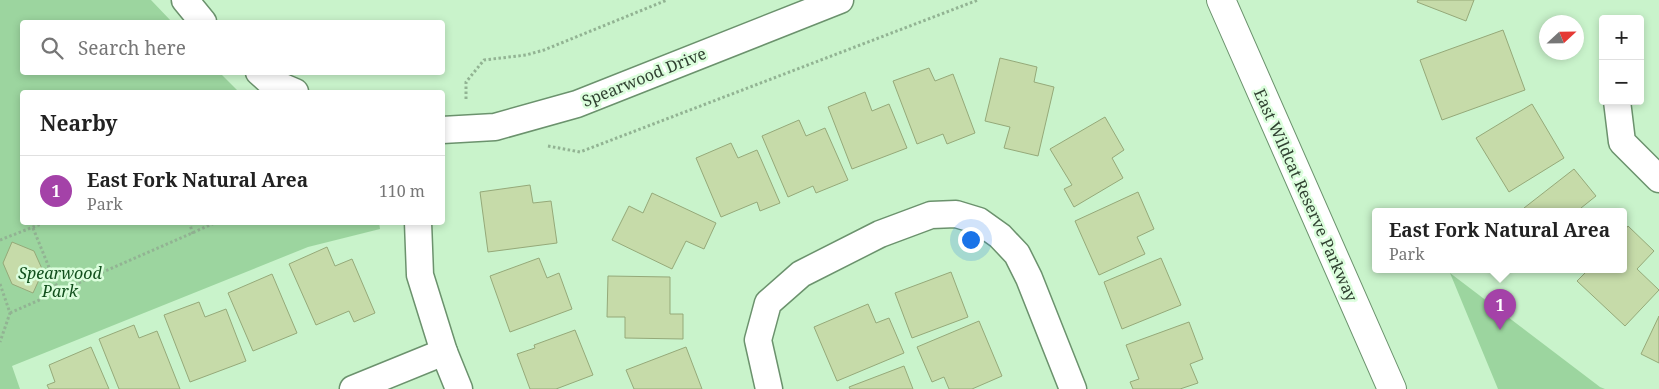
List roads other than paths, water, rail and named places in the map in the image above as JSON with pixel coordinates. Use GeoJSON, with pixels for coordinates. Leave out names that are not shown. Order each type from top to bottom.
{"type":"FeatureCollection","features":[{"type":"Feature","properties":{"kind":"main road","name":"East Wildcat Reserve Parkway"},"geometry":{"type":"LineString","coordinates":[[1221,0],[1392,389]]}},
{"type":"Feature","properties":{"kind":"street"},"geometry":{"type":"LineString","coordinates":[[185,0],[201,20]]}},
{"type":"Feature","properties":{"kind":"street","name":"Spearwood Drive"},"geometry":{"type":"LineString","coordinates":[[445,130],[495,127],[576,104],[840,0]]}},
{"type":"Feature","properties":{"kind":"street"},"geometry":{"type":"LineString","coordinates":[[262,75],[269,81],[290,90]]}},
{"type":"Feature","properties":{"kind":"street"},"geometry":{"type":"LineString","coordinates":[[1617,105],[1622,142],[1659,179]]}},
{"type":"Feature","properties":{"kind":"street"},"geometry":{"type":"LineString","coordinates":[[769,389],[758,340],[768,303],[801,274],[880,234],[931,215],[956,214],[979,221],[1000,236],[1016,254],[1029,278],[1072,389]]}},
{"type":"Feature","properties":{"kind":"street"},"geometry":{"type":"LineString","coordinates":[[418,225],[420,275],[444,352],[458,389]]}},
{"type":"Feature","properties":{"kind":"street"},"geometry":{"type":"LineString","coordinates":[[353,389],[444,352]]}},
{"type":"Feature","properties":{"kind":"place","name":"East Fork Natural Area"},"geometry":{"type":"Point","coordinates":[1500,330]}},
{"type":"Feature","properties":{"kind":"park label","name":"Spearwood Park"},"geometry":{"type":"Point","coordinates":[60,282]}}]}
